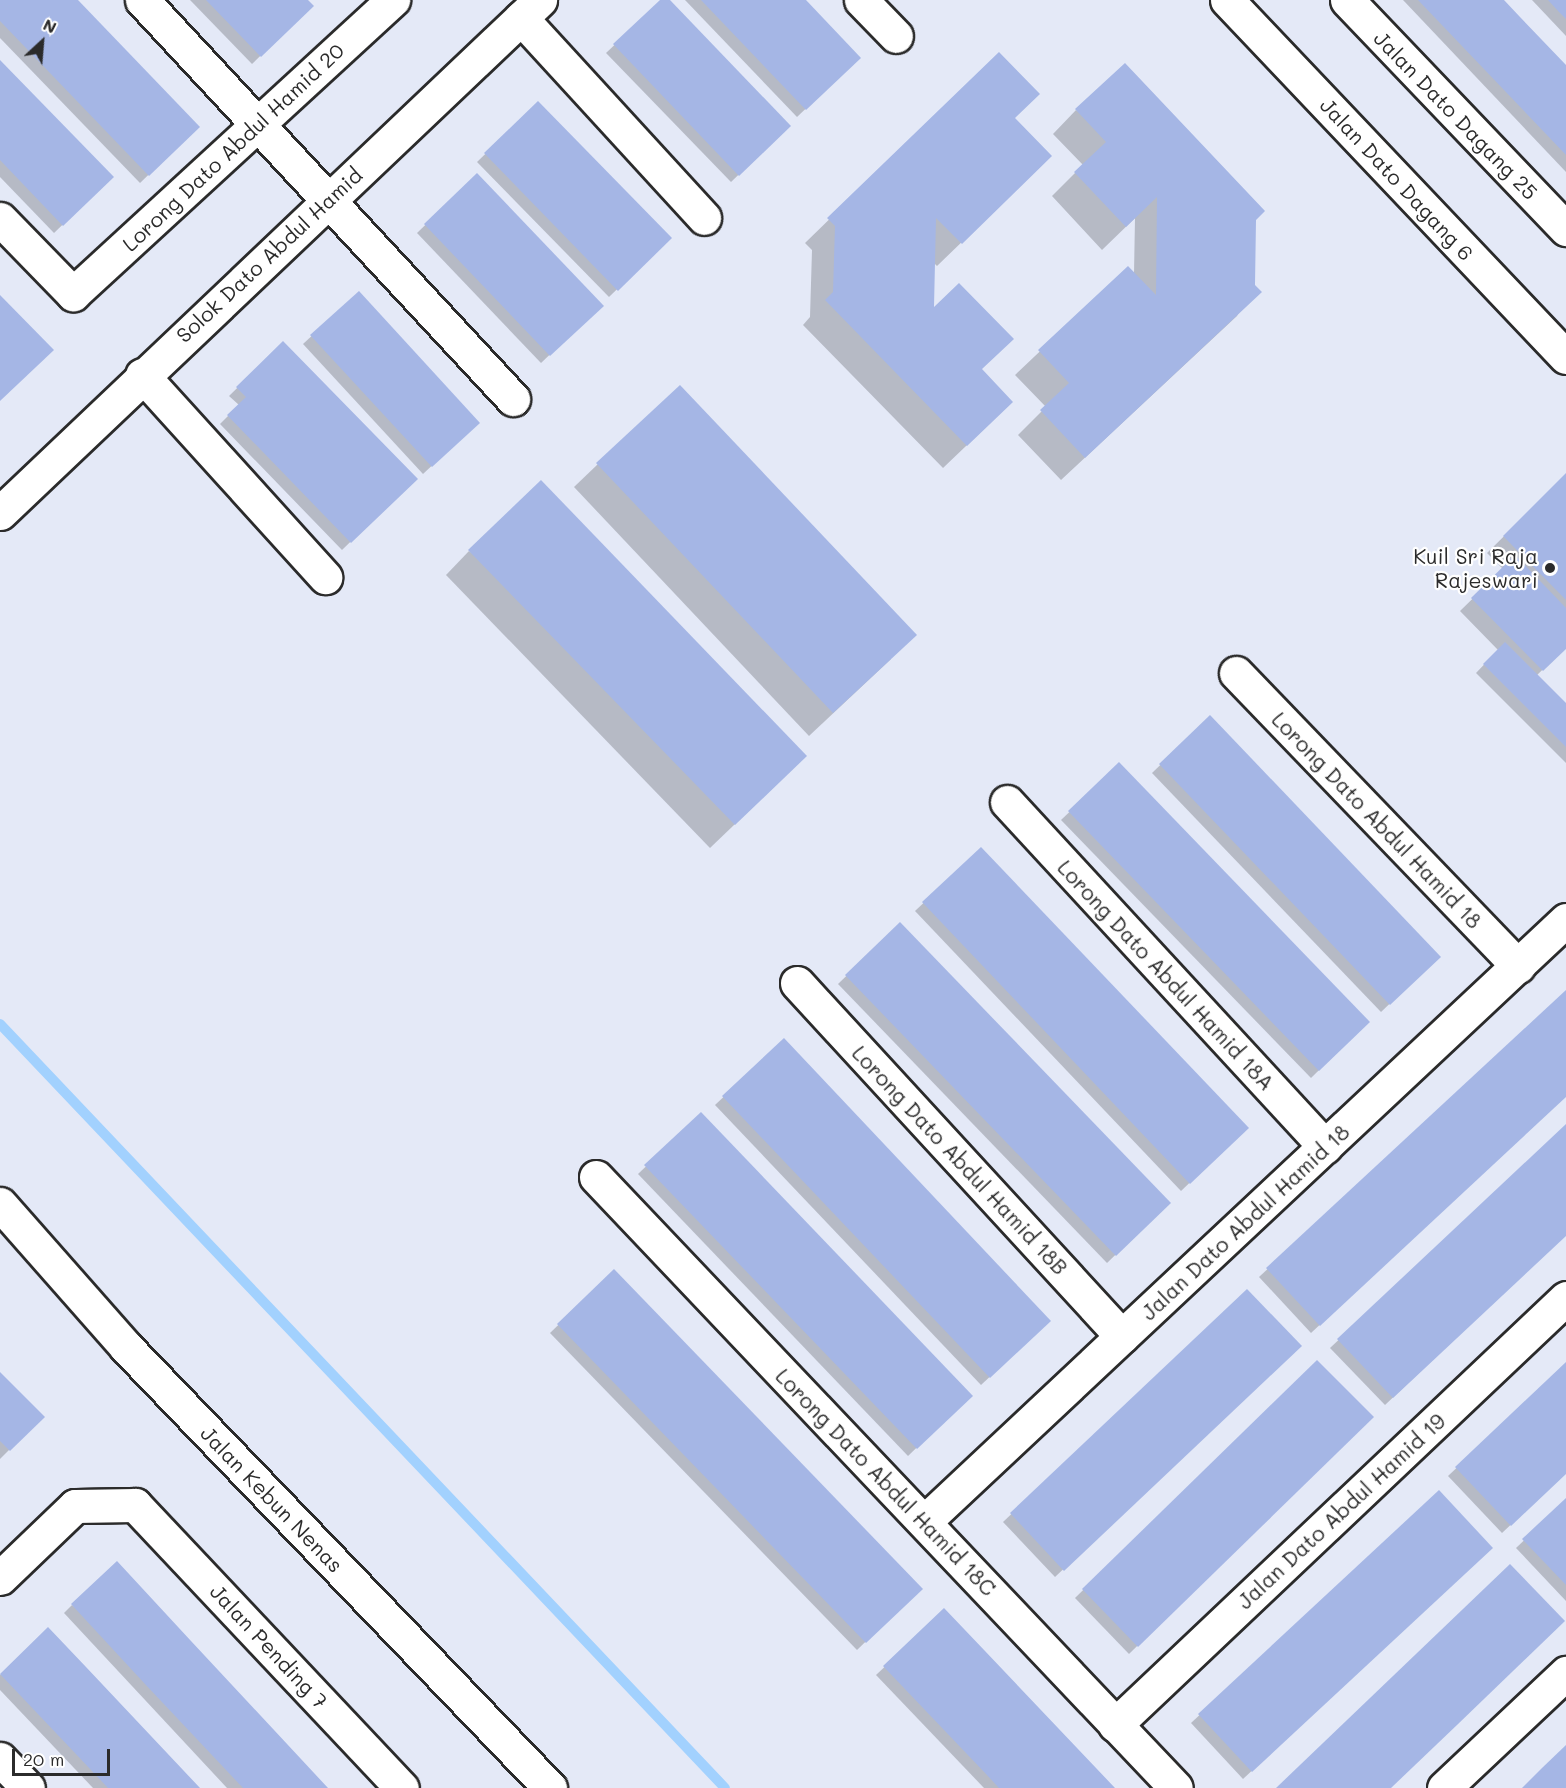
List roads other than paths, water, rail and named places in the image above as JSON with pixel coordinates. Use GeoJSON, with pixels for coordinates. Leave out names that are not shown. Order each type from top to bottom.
{"type":"FeatureCollection","features":[{"type":"Feature","properties":{"kind":"street"},"geometry":{"type":"LineString","coordinates":[[142,0],[513,399]]}},
{"type":"Feature","properties":{"kind":"street","name":"Lorong Dato Abdul Hamid 20"},"geometry":{"type":"LineString","coordinates":[[0,219],[73,294],[393,0]]}},
{"type":"Feature","properties":{"kind":"street"},"geometry":{"type":"LineString","coordinates":[[861,0],[896,36]]}},
{"type":"Feature","properties":{"kind":"street","name":"Jalan Dato Dagang 6"},"geometry":{"type":"LineString","coordinates":[[1227,0],[1566,357]]}},
{"type":"Feature","properties":{"kind":"street","name":"Jalan Dato Dagang 25"},"geometry":{"type":"LineString","coordinates":[[1347,0],[1566,229]]}},
{"type":"Feature","properties":{"kind":"street"},"geometry":{"type":"LineString","coordinates":[[531,9],[704,218]]}},
{"type":"Feature","properties":{"kind":"street","name":"Solok Dato Abdul Hamid"},"geometry":{"type":"LineString","coordinates":[[0,513],[142,375],[531,9]]}},
{"type":"Feature","properties":{"kind":"street"},"geometry":{"type":"LineString","coordinates":[[142,375],[325,577]]}},
{"type":"Feature","properties":{"kind":"street","name":"Lorong Dato Abdul Hamid 18"},"geometry":{"type":"LineString","coordinates":[[1236,673],[1518,966]]}},
{"type":"Feature","properties":{"kind":"street","name":"Lorong Dato Abdul Hamid 18A"},"geometry":{"type":"LineString","coordinates":[[1007,802],[1324,1147]]}},
{"type":"Feature","properties":{"kind":"street","name":"Jalan Dato Abdul Hamid 18"},"geometry":{"type":"LineString","coordinates":[[924,1522],[1566,920]]}},
{"type":"Feature","properties":{"kind":"street","name":"Lorong Dato Abdul Hamid 18B"},"geometry":{"type":"LineString","coordinates":[[797,983],[1122,1336]]}},
{"type":"Feature","properties":{"kind":"street","name":"Lorong Dato Abdul Hamid 18C"},"geometry":{"type":"LineString","coordinates":[[596,1177],[1176,1788]]}},
{"type":"Feature","properties":{"kind":"street","name":"Jalan Kebun Nenas"},"geometry":{"type":"LineString","coordinates":[[0,1204],[126,1347],[550,1788]]}},
{"type":"Feature","properties":{"kind":"street","name":"Jalan Dato Abdul Hamid 19"},"geometry":{"type":"LineString","coordinates":[[1115,1725],[1566,1298]]}},
{"type":"Feature","properties":{"kind":"street","name":"Jalan Pending 7"},"geometry":{"type":"LineString","coordinates":[[0,1578],[75,1506],[135,1505],[402,1788]]}},
{"type":"Feature","properties":{"kind":"street"},"geometry":{"type":"LineString","coordinates":[[1444,1788],[1566,1673]]}},
{"type":"Feature","properties":{"kind":"street"},"geometry":{"type":"LineString","coordinates":[[0,1759],[28,1788]]}},
{"type":"Feature","properties":{"kind":"waterway"},"geometry":{"type":"LineString","coordinates":[[0,1024],[725,1788]]}},
{"type":"Feature","properties":{"kind":"place","name":"Kuil Sri Raja Rajeswari"},"geometry":{"type":"Point","coordinates":[1550,568]}}]}
